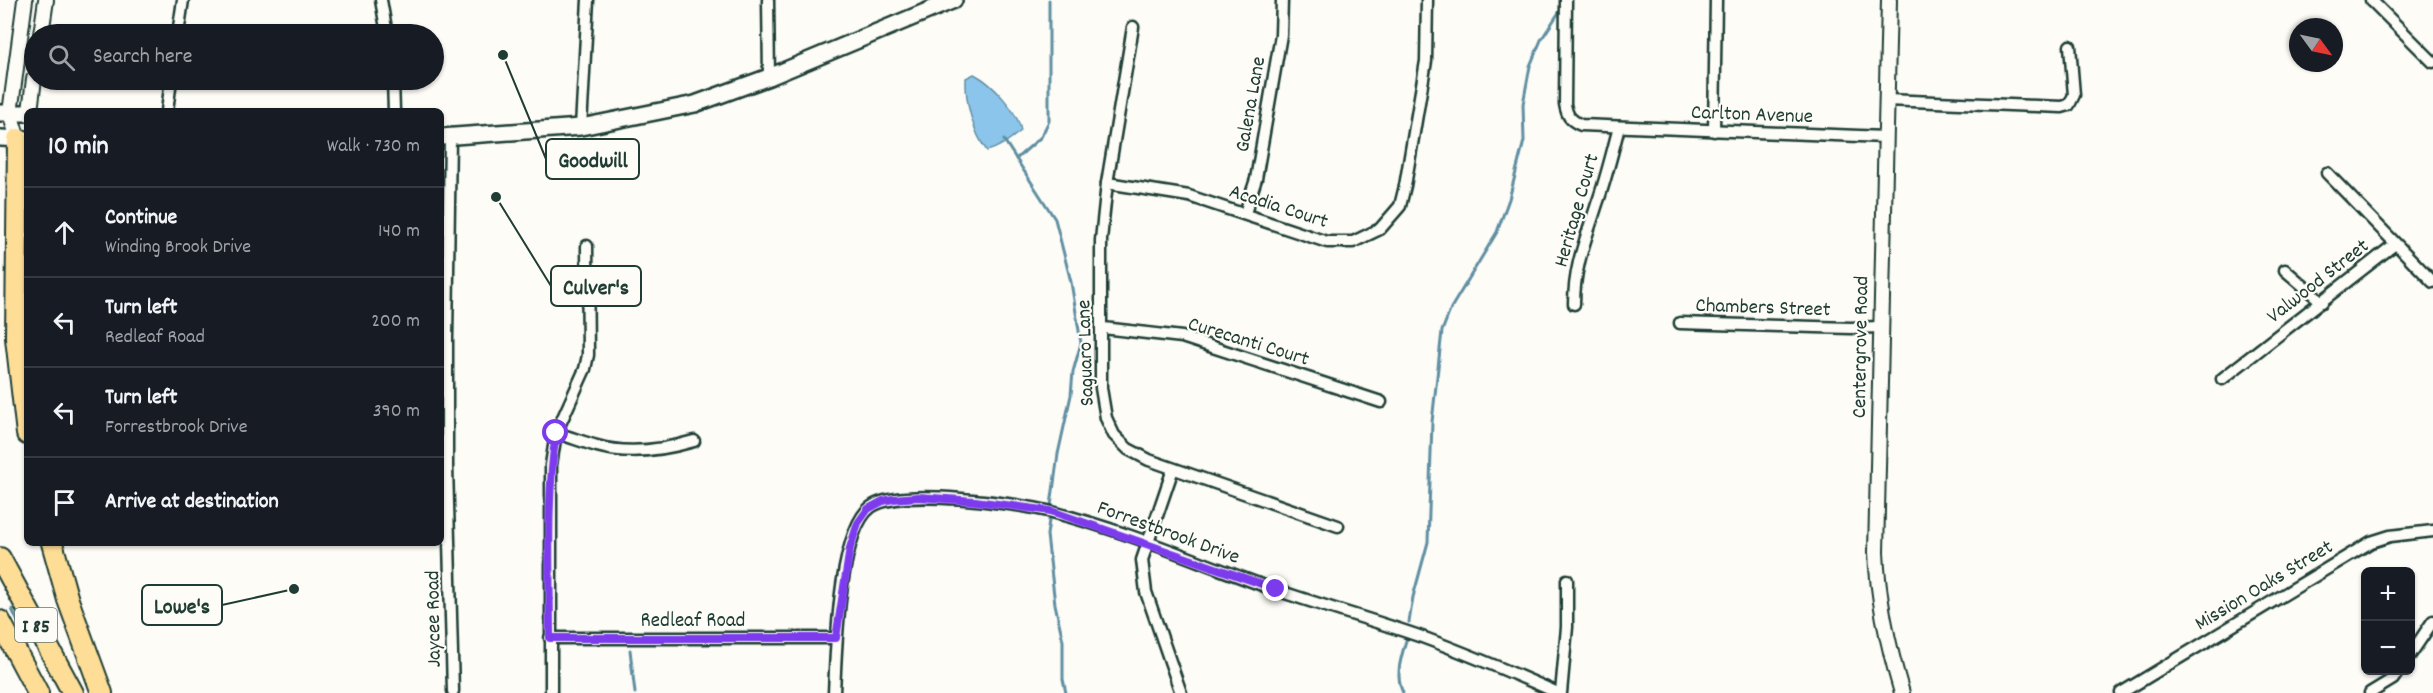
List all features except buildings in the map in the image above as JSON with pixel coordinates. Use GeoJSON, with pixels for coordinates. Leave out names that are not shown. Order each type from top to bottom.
{"type":"FeatureCollection","features":[{"type":"Feature","properties":{"kind":"highway"},"geometry":{"type":"LineString","coordinates":[[15,139],[16,339],[24,408]]}},
{"type":"Feature","properties":{"kind":"highway"},"geometry":{"type":"LineString","coordinates":[[53,546],[68,600],[102,693]]}},
{"type":"Feature","properties":{"kind":"highway","name":"I 85"},"geometry":{"type":"LineString","coordinates":[[0,558],[73,693]]}},
{"type":"Feature","properties":{"kind":"highway","name":"I 85"},"geometry":{"type":"LineString","coordinates":[[0,621],[33,684]]}},
{"type":"Feature","properties":{"kind":"highway"},"geometry":{"type":"LineString","coordinates":[[0,646],[33,684]]}},
{"type":"Feature","properties":{"kind":"main road"},"geometry":{"type":"LineString","coordinates":[[446,137],[581,127],[694,104],[769,77],[954,0]]}},
{"type":"Feature","properties":{"kind":"main road"},"geometry":{"type":"LineString","coordinates":[[5,113],[24,112]]}},
{"type":"Feature","properties":{"kind":"street"},"geometry":{"type":"LineString","coordinates":[[15,139],[5,113],[25,0]]}},
{"type":"Feature","properties":{"kind":"street"},"geometry":{"type":"LineString","coordinates":[[42,24],[46,0]]}},
{"type":"Feature","properties":{"kind":"street"},"geometry":{"type":"LineString","coordinates":[[179,24],[183,0]]}},
{"type":"Feature","properties":{"kind":"street"},"geometry":{"type":"LineString","coordinates":[[381,0],[385,24]]}},
{"type":"Feature","properties":{"kind":"street"},"geometry":{"type":"LineString","coordinates":[[581,127],[588,0]]}},
{"type":"Feature","properties":{"kind":"street"},"geometry":{"type":"LineString","coordinates":[[768,0],[769,77]]}},
{"type":"Feature","properties":{"kind":"street","name":"Galena Lane"},"geometry":{"type":"LineString","coordinates":[[1245,213],[1256,180],[1262,146],[1281,35],[1282,0]]}},
{"type":"Feature","properties":{"kind":"street","name":"Acadia Court"},"geometry":{"type":"LineString","coordinates":[[1107,183],[1189,196],[1327,242],[1353,242],[1380,229],[1400,206],[1405,186],[1426,62],[1427,0]]}},
{"type":"Feature","properties":{"kind":"street","name":"Carlton Avenue"},"geometry":{"type":"LineString","coordinates":[[1566,0],[1566,113],[1571,120],[1581,125],[1885,137]]}},
{"type":"Feature","properties":{"kind":"street"},"geometry":{"type":"LineString","coordinates":[[1714,131],[1716,0]]}},
{"type":"Feature","properties":{"kind":"street","name":"Centergrove Road"},"geometry":{"type":"LineString","coordinates":[[1889,0],[1876,552],[1878,588],[1902,693]]}},
{"type":"Feature","properties":{"kind":"street"},"geometry":{"type":"LineString","coordinates":[[2371,0],[2433,62]]}},
{"type":"Feature","properties":{"kind":"street","name":"Saguaro Lane"},"geometry":{"type":"LineString","coordinates":[[1133,27],[1107,183],[1101,240],[1103,328],[1101,388],[1106,418],[1114,435],[1128,449],[1149,460],[1338,526]]}},
{"type":"Feature","properties":{"kind":"street"},"geometry":{"type":"LineString","coordinates":[[1886,100],[2062,107],[2069,105],[2074,95],[2070,46]]}},
{"type":"Feature","properties":{"kind":"street"},"geometry":{"type":"LineString","coordinates":[[29,108],[32,90]]}},
{"type":"Feature","properties":{"kind":"street"},"geometry":{"type":"LineString","coordinates":[[167,108],[170,90]]}},
{"type":"Feature","properties":{"kind":"street"},"geometry":{"type":"LineString","coordinates":[[393,90],[394,108]]}},
{"type":"Feature","properties":{"kind":"street"},"geometry":{"type":"LineString","coordinates":[[15,139],[24,124]]}},
{"type":"Feature","properties":{"kind":"street","name":"Heritage Court"},"geometry":{"type":"LineString","coordinates":[[1574,304],[1581,247],[1597,205],[1618,127]]}},
{"type":"Feature","properties":{"kind":"street","name":"Jaycee Road"},"geometry":{"type":"LineString","coordinates":[[446,137],[447,466],[453,692]]}},
{"type":"Feature","properties":{"kind":"street"},"geometry":{"type":"LineString","coordinates":[[2327,173],[2395,244]]}},
{"type":"Feature","properties":{"kind":"street","name":"Valwood Street"},"geometry":{"type":"LineString","coordinates":[[2222,380],[2395,244],[2433,282]]}},
{"type":"Feature","properties":{"kind":"street"},"geometry":{"type":"LineString","coordinates":[[550,693],[551,465],[556,433],[585,369],[588,355],[587,246]]}},
{"type":"Feature","properties":{"kind":"street"},"geometry":{"type":"LineString","coordinates":[[2285,270],[2322,302]]}},
{"type":"Feature","properties":{"kind":"street","name":"Chambers Street"},"geometry":{"type":"LineString","coordinates":[[1680,323],[1880,327]]}},
{"type":"Feature","properties":{"kind":"street","name":"Curecanti Court"},"geometry":{"type":"LineString","coordinates":[[1103,328],[1182,338],[1381,402]]}},
{"type":"Feature","properties":{"kind":"street"},"geometry":{"type":"LineString","coordinates":[[556,433],[597,446],[621,450],[673,447],[694,441]]}},
{"type":"Feature","properties":{"kind":"street"},"geometry":{"type":"LineString","coordinates":[[1173,469],[1142,560],[1146,592],[1180,693]]}},
{"type":"Feature","properties":{"kind":"street","name":"Forrestbrook Drive"},"geometry":{"type":"LineString","coordinates":[[834,693],[836,638],[850,548],[858,523],[868,509],[883,501],[918,497],[1026,506],[1085,522],[1421,637],[1560,693]]}},
{"type":"Feature","properties":{"kind":"street","name":"Mission Oaks Street"},"geometry":{"type":"LineString","coordinates":[[2121,693],[2371,542],[2390,536],[2433,531]]}},
{"type":"Feature","properties":{"kind":"street"},"geometry":{"type":"LineString","coordinates":[[1560,693],[1567,627],[1568,580]]}},
{"type":"Feature","properties":{"kind":"street"},"geometry":{"type":"LineString","coordinates":[[2415,648],[2433,621]]}},
{"type":"Feature","properties":{"kind":"street","name":"Redleaf Road"},"geometry":{"type":"LineString","coordinates":[[550,638],[836,638]]}},
{"type":"Feature","properties":{"kind":"street"},"geometry":{"type":"LineString","coordinates":[[2370,693],[2396,675]]}},
{"type":"Feature","properties":{"kind":"water"},"geometry":{"type":"Polygon","coordinates":[[[974,74],[989,84],[1003,98],[1015,115],[1021,131],[992,150],[987,151],[982,143],[969,107],[966,78],[974,74]]]}},
{"type":"Feature","properties":{"kind":"waterway"},"geometry":{"type":"LineString","coordinates":[[1016,159],[1041,137],[1049,121],[1049,0]]}},
{"type":"Feature","properties":{"kind":"waterway"},"geometry":{"type":"LineString","coordinates":[[1409,622],[1413,597],[1428,542],[1432,422],[1442,331],[1451,308],[1497,232],[1509,199],[1524,141],[1523,104],[1530,66],[1541,40],[1563,6]]}},
{"type":"Feature","properties":{"kind":"waterway"},"geometry":{"type":"LineString","coordinates":[[1004,140],[1055,219],[1071,282],[1081,343],[1073,372],[1071,395],[1058,454],[1047,535],[1055,604],[1063,641],[1063,679],[1066,693]]}},
{"type":"Feature","properties":{"kind":"waterway"},"geometry":{"type":"LineString","coordinates":[[12,609],[18,622]]}},
{"type":"Feature","properties":{"kind":"waterway"},"geometry":{"type":"LineString","coordinates":[[1403,693],[1399,672],[1407,637]]}},
{"type":"Feature","properties":{"kind":"waterway"},"geometry":{"type":"LineString","coordinates":[[630,650],[635,693]]}},
{"type":"Feature","properties":{"kind":"place","name":"Goodwill"},"geometry":{"type":"Point","coordinates":[503,55]}},
{"type":"Feature","properties":{"kind":"place","name":"Culver's"},"geometry":{"type":"Point","coordinates":[496,197]}},
{"type":"Feature","properties":{"kind":"place","name":"Lowe's"},"geometry":{"type":"Point","coordinates":[294,589]}},
{"type":"Feature","properties":{"kind":"route"},"geometry":{"type":"LineString","coordinates":[[556,433],[551,465],[549,517],[550,638],[836,638],[850,548],[858,523],[868,509],[876,504],[893,499],[918,497],[1026,506],[1051,511],[1276,589]]}}]}
